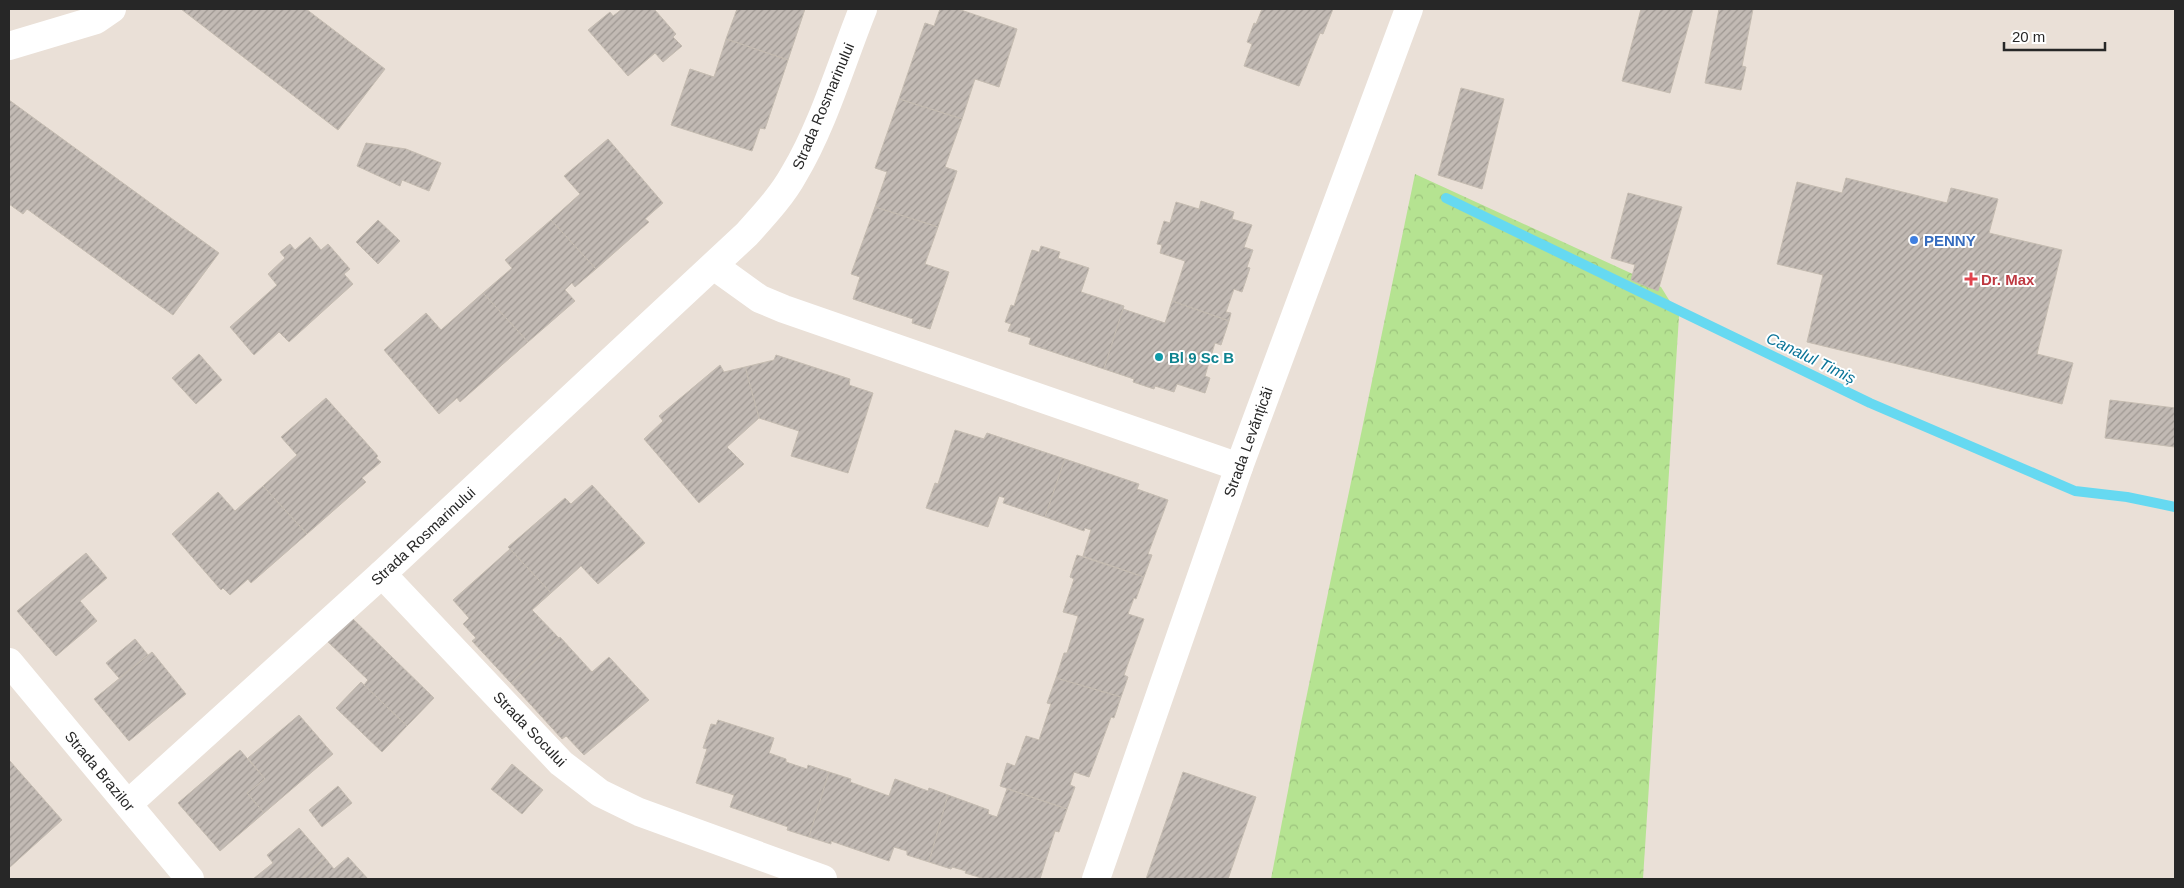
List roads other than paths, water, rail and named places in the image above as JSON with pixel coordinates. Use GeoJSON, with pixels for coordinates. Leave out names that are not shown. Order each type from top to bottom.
{"type":"FeatureCollection","features":[{"type":"Feature","properties":{"kind":"street"},"geometry":{"type":"LineString","coordinates":[[9,46],[96,20],[112,9]]}},
{"type":"Feature","properties":{"kind":"street","name":"Strada Rosmarinului"},"geometry":{"type":"LineString","coordinates":[[128,804],[382,574],[714,266],[754,226],[774,204],[794,174],[813,137],[863,9]]}},
{"type":"Feature","properties":{"kind":"street","name":"Strada Levănțicăi"},"geometry":{"type":"LineString","coordinates":[[1096,879],[1239,468],[1409,9]]}},
{"type":"Feature","properties":{"kind":"street"},"geometry":{"type":"LineString","coordinates":[[714,266],[760,299],[1239,468]]}},
{"type":"Feature","properties":{"kind":"street","name":"Strada Socului"},"geometry":{"type":"LineString","coordinates":[[382,574],[560,763],[600,793],[639,812],[823,879]]}},
{"type":"Feature","properties":{"kind":"street","name":"Strada Brazilor"},"geometry":{"type":"LineString","coordinates":[[9,662],[190,879]]}},
{"type":"Feature","properties":{"kind":"waterway","name":"Canalul Timiș"},"geometry":{"type":"LineString","coordinates":[[1446,198],[1870,403],[2075,491],[2127,497],[2175,507]]}},
{"type":"Feature","properties":{"kind":"place","name":"PENNY"},"geometry":{"type":"Point","coordinates":[1914,240]}},
{"type":"Feature","properties":{"kind":"place","name":"Dr. Max"},"geometry":{"type":"Point","coordinates":[1971,279]}},
{"type":"Feature","properties":{"kind":"place","name":"Bl 9 Sc B"},"geometry":{"type":"Point","coordinates":[1159,357]}}]}
